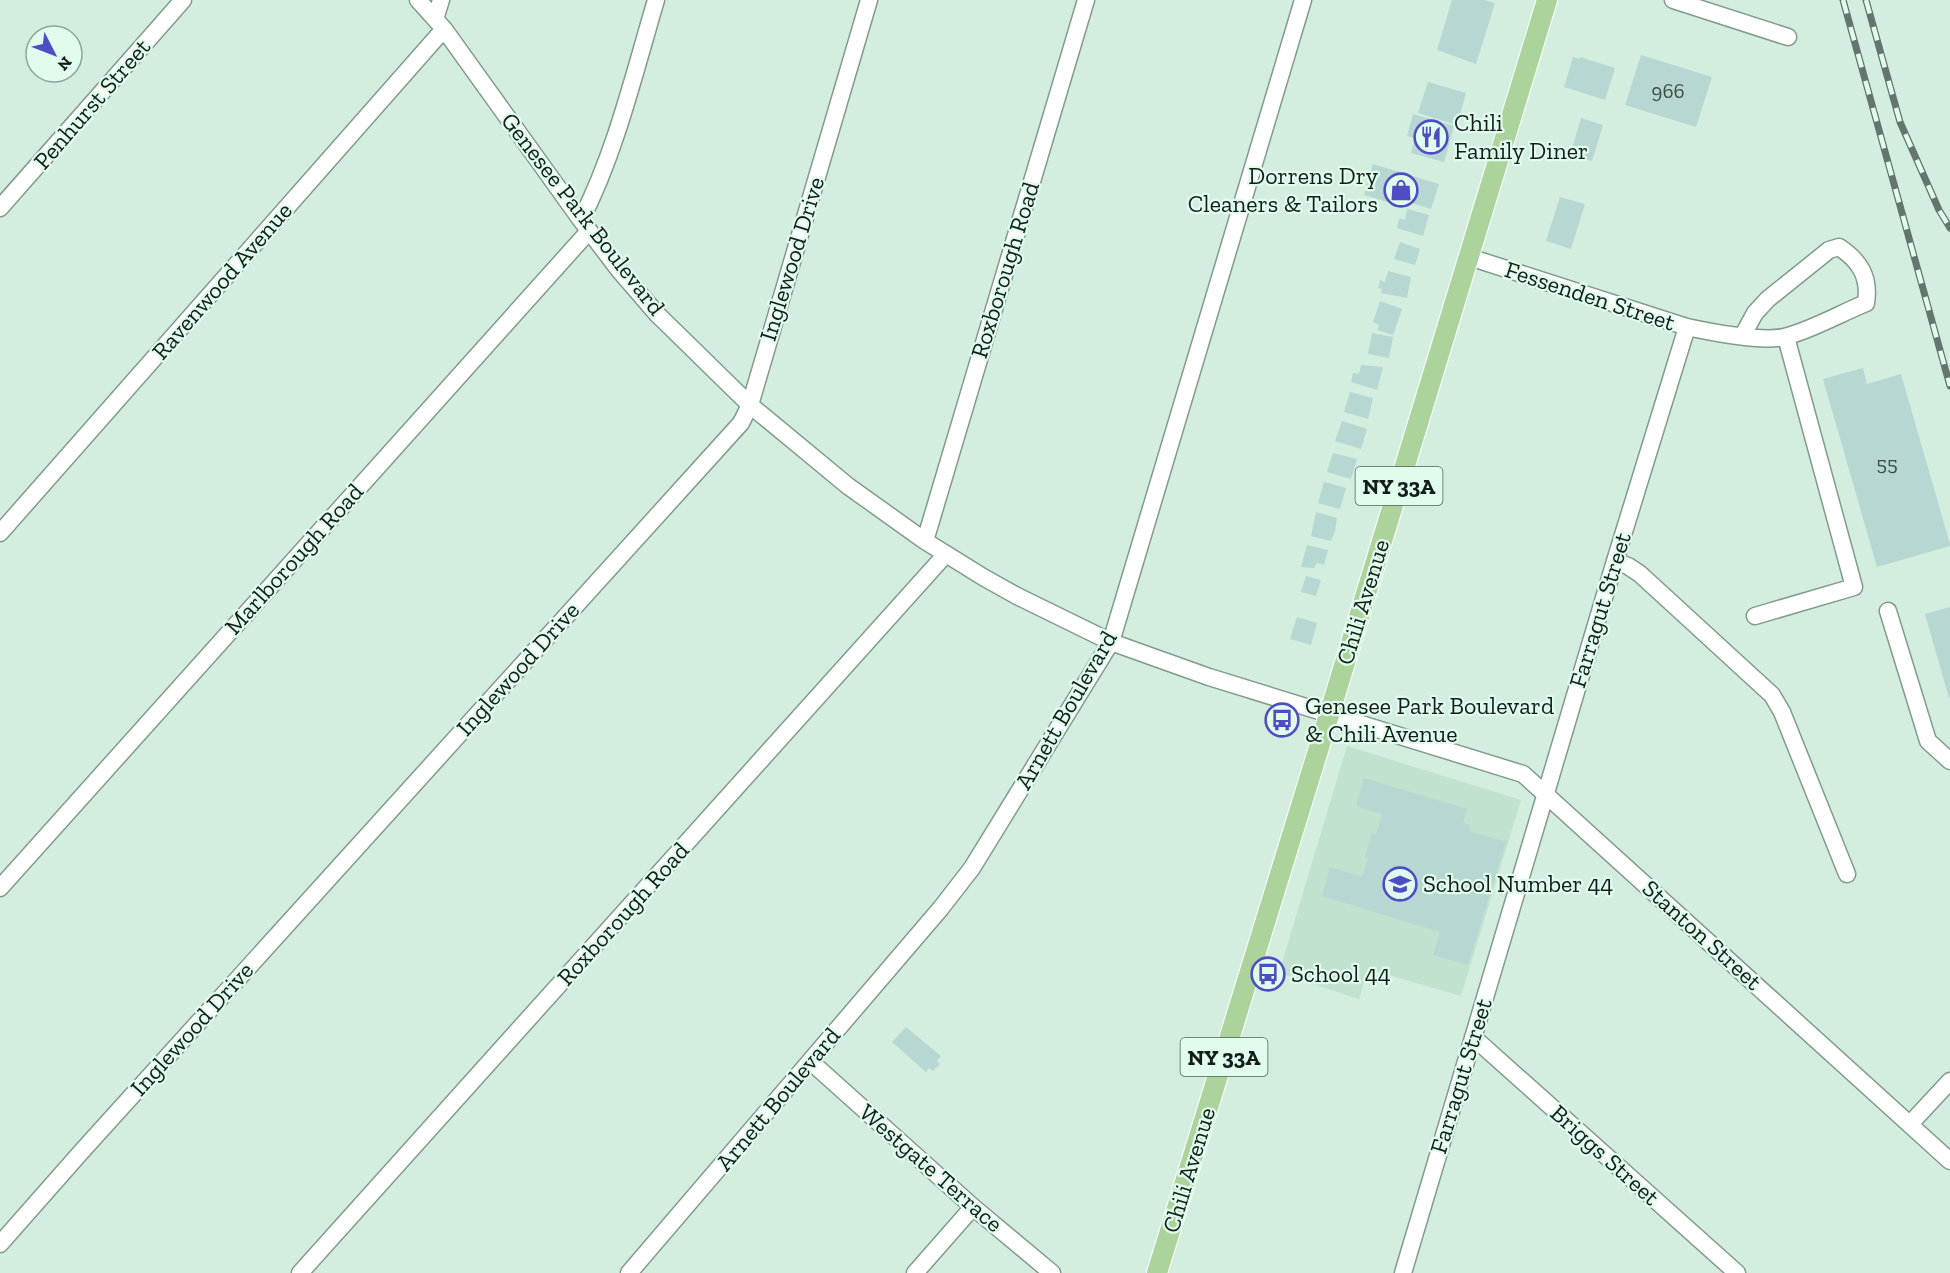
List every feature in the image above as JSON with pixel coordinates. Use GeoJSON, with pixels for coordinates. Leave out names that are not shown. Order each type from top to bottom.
{"type":"FeatureCollection","features":[{"type":"Feature","properties":{"kind":"main road","name":"Chili Avenue"},"geometry":{"type":"LineString","coordinates":[[1157,1273],[1546,0]]}},
{"type":"Feature","properties":{"kind":"street","name":"Penhurst Street"},"geometry":{"type":"LineString","coordinates":[[0,208],[183,0]]}},
{"type":"Feature","properties":{"kind":"street","name":"Genesee Park Boulevard"},"geometry":{"type":"LineString","coordinates":[[418,0],[440,24],[619,270],[657,314],[750,405],[848,486],[946,554],[1017,596],[1111,642],[1209,677],[1329,715]]}},
{"type":"Feature","properties":{"kind":"street","name":"Ravenwood Avenue"},"geometry":{"type":"LineString","coordinates":[[0,533],[440,24],[441,0]]}},
{"type":"Feature","properties":{"kind":"street","name":"Marlborough Road"},"geometry":{"type":"LineString","coordinates":[[0,888],[585,225],[614,140],[656,0]]}},
{"type":"Feature","properties":{"kind":"street","name":"Inglewood Drive"},"geometry":{"type":"LineString","coordinates":[[0,1244],[741,423],[750,405],[870,0]]}},
{"type":"Feature","properties":{"kind":"street","name":"Roxborough Road"},"geometry":{"type":"LineString","coordinates":[[925,540],[1086,0]]}},
{"type":"Feature","properties":{"kind":"street","name":"Arnett Boulevard"},"geometry":{"type":"LineString","coordinates":[[629,1273],[941,909],[972,868],[1111,642],[1303,0]]}},
{"type":"Feature","properties":{"kind":"street"},"geometry":{"type":"LineString","coordinates":[[1673,0],[1788,37]]}},
{"type":"Feature","properties":{"kind":"street"},"geometry":{"type":"LineString","coordinates":[[1743,335],[1755,313],[1768,299],[1829,250],[1839,247],[1860,265],[1868,289],[1866,303],[1786,337],[1854,587],[1755,616]]}},
{"type":"Feature","properties":{"kind":"street","name":"Fessenden Street"},"geometry":{"type":"LineString","coordinates":[[1469,257],[1687,327],[1711,332],[1770,338],[1786,337]]}},
{"type":"Feature","properties":{"kind":"street","name":"Farragut Street"},"geometry":{"type":"LineString","coordinates":[[1403,1273],[1687,327]]}},
{"type":"Feature","properties":{"kind":"street","name":"Roxborough Road"},"geometry":{"type":"LineString","coordinates":[[300,1273],[946,554]]}},
{"type":"Feature","properties":{"kind":"street"},"geometry":{"type":"LineString","coordinates":[[1615,561],[1640,574],[1772,695],[1782,712],[1847,874]]}},
{"type":"Feature","properties":{"kind":"street"},"geometry":{"type":"LineString","coordinates":[[1887,611],[1928,741],[1950,760]]}},
{"type":"Feature","properties":{"kind":"street","name":"Stanton Street"},"geometry":{"type":"LineString","coordinates":[[1329,715],[1514,770],[1527,777],[1950,1161]]}},
{"type":"Feature","properties":{"kind":"street","name":"Briggs Street"},"geometry":{"type":"LineString","coordinates":[[1473,1037],[1737,1273]]}},
{"type":"Feature","properties":{"kind":"street","name":"Westgate Terrace"},"geometry":{"type":"LineString","coordinates":[[810,1061],[973,1207],[1052,1273]]}},
{"type":"Feature","properties":{"kind":"street"},"geometry":{"type":"LineString","coordinates":[[1910,1124],[1950,1081]]}},
{"type":"Feature","properties":{"kind":"street"},"geometry":{"type":"LineString","coordinates":[[915,1273],[973,1207]]}},
{"type":"Feature","properties":{"kind":"shaded area","name":"School Number 44"},"geometry":{"type":"Polygon","coordinates":[[[1347,746],[1521,800],[1461,996],[1368,969],[1359,999],[1279,973],[1347,746]]]}},
{"type":"Feature","properties":{"kind":"building"},"geometry":{"type":"Polygon","coordinates":[[[1452,0],[1484,0],[1495,3],[1476,64],[1437,50],[1452,0]]]}},
{"type":"Feature","properties":{"kind":"building"},"geometry":{"type":"Polygon","coordinates":[[[1641,55],[1712,77],[1696,127],[1625,105],[1641,55]]]}},
{"type":"Feature","properties":{"kind":"building"},"geometry":{"type":"Polygon","coordinates":[[[1573,57],[1615,68],[1605,100],[1564,87],[1573,57]]]}},
{"type":"Feature","properties":{"kind":"building"},"geometry":{"type":"Polygon","coordinates":[[[1428,82],[1466,93],[1457,125],[1418,113],[1428,82]]]}},
{"type":"Feature","properties":{"kind":"building","name":"Chili Family Diner"},"geometry":{"type":"Polygon","coordinates":[[[1413,114],[1454,126],[1444,162],[1411,153],[1415,138],[1407,136],[1413,114]]]}},
{"type":"Feature","properties":{"kind":"building"},"geometry":{"type":"Polygon","coordinates":[[[1581,118],[1603,125],[1592,161],[1570,155],[1581,118]]]}},
{"type":"Feature","properties":{"kind":"building","name":"Dorrens Dry Cleaners & Tailors"},"geometry":{"type":"Polygon","coordinates":[[[1373,164],[1439,184],[1431,209],[1396,198],[1394,204],[1364,195],[1373,164]]]}},
{"type":"Feature","properties":{"kind":"building"},"geometry":{"type":"Polygon","coordinates":[[[1560,197],[1585,204],[1571,249],[1546,241],[1560,197]]]}},
{"type":"Feature","properties":{"kind":"building"},"geometry":{"type":"Polygon","coordinates":[[[1407,209],[1429,215],[1423,236],[1397,228],[1399,218],[1405,220],[1407,209]]]}},
{"type":"Feature","properties":{"kind":"building"},"geometry":{"type":"Polygon","coordinates":[[[1400,242],[1420,249],[1415,265],[1394,259],[1400,242]]]}},
{"type":"Feature","properties":{"kind":"building"},"geometry":{"type":"Polygon","coordinates":[[[1388,271],[1411,277],[1407,298],[1381,293],[1382,289],[1378,288],[1380,280],[1385,282],[1388,271]]]}},
{"type":"Feature","properties":{"kind":"building"},"geometry":{"type":"Polygon","coordinates":[[[1380,301],[1402,309],[1393,335],[1377,330],[1379,325],[1373,322],[1380,301]]]}},
{"type":"Feature","properties":{"kind":"building"},"geometry":{"type":"Polygon","coordinates":[[[1372,333],[1393,337],[1389,358],[1368,354],[1372,333]]]}},
{"type":"Feature","properties":{"kind":"building"},"geometry":{"type":"Polygon","coordinates":[[[1361,365],[1383,367],[1377,390],[1351,382],[1353,373],[1359,374],[1361,365]]]}},
{"type":"Feature","properties":{"kind":"building"},"geometry":{"type":"Polygon","coordinates":[[[1863,368],[1867,384],[1901,374],[1950,544],[1950,546],[1877,567],[1823,379],[1863,368]]]}},
{"type":"Feature","properties":{"kind":"building"},"geometry":{"type":"Polygon","coordinates":[[[1350,392],[1373,398],[1368,419],[1344,412],[1350,392]]]}},
{"type":"Feature","properties":{"kind":"building"},"geometry":{"type":"Polygon","coordinates":[[[1342,421],[1367,429],[1361,449],[1335,441],[1342,421]]]}},
{"type":"Feature","properties":{"kind":"building"},"geometry":{"type":"Polygon","coordinates":[[[1333,453],[1357,459],[1351,479],[1327,472],[1333,453]]]}},
{"type":"Feature","properties":{"kind":"building"},"geometry":{"type":"Polygon","coordinates":[[[1324,482],[1346,488],[1340,509],[1318,503],[1324,482]]]}},
{"type":"Feature","properties":{"kind":"building"},"geometry":{"type":"Polygon","coordinates":[[[1316,512],[1337,518],[1331,541],[1311,536],[1316,512]]]}},
{"type":"Feature","properties":{"kind":"building"},"geometry":{"type":"Polygon","coordinates":[[[1307,545],[1328,550],[1324,565],[1317,563],[1314,568],[1301,567],[1307,545]]]}},
{"type":"Feature","properties":{"kind":"building"},"geometry":{"type":"Polygon","coordinates":[[[1306,576],[1321,580],[1316,596],[1301,592],[1306,576]]]}},
{"type":"Feature","properties":{"kind":"building"},"geometry":{"type":"Polygon","coordinates":[[[1950,607],[1950,698],[1949,698],[1925,614],[1950,607]]]}},
{"type":"Feature","properties":{"kind":"building"},"geometry":{"type":"Polygon","coordinates":[[[1297,617],[1317,623],[1311,645],[1290,639],[1297,617]]]}},
{"type":"Feature","properties":{"kind":"building"},"geometry":{"type":"Polygon","coordinates":[[[1364,778],[1467,809],[1463,823],[1470,825],[1469,831],[1506,842],[1468,965],[1433,955],[1440,932],[1322,896],[1330,867],[1362,877],[1372,833],[1376,834],[1382,814],[1356,806],[1364,778]]]}},
{"type":"Feature","properties":{"kind":"building"},"geometry":{"type":"Polygon","coordinates":[[[906,1027],[941,1056],[937,1061],[940,1064],[933,1071],[929,1068],[926,1072],[892,1042],[906,1027]]]}},
{"type":"Feature","properties":{"kind":"railway"},"geometry":{"type":"LineString","coordinates":[[1843,0],[1950,386]]}},
{"type":"Feature","properties":{"kind":"railway"},"geometry":{"type":"LineString","coordinates":[[1866,0],[1900,122],[1939,210],[1950,228]]}},
{"type":"Feature","properties":{"kind":"place","name":"Chili Family Diner"},"geometry":{"type":"Point","coordinates":[1431,137]}},
{"type":"Feature","properties":{"kind":"place","name":"Dorrens Dry Cleaners & Tailors"},"geometry":{"type":"Point","coordinates":[1401,190]}},
{"type":"Feature","properties":{"kind":"place","name":"Genesee Park Boulevard & Chili Avenue"},"geometry":{"type":"Point","coordinates":[1282,720]}},
{"type":"Feature","properties":{"kind":"place","name":"School Number 44"},"geometry":{"type":"Point","coordinates":[1400,884]}},
{"type":"Feature","properties":{"kind":"place","name":"School 44"},"geometry":{"type":"Point","coordinates":[1268,974]}}]}
